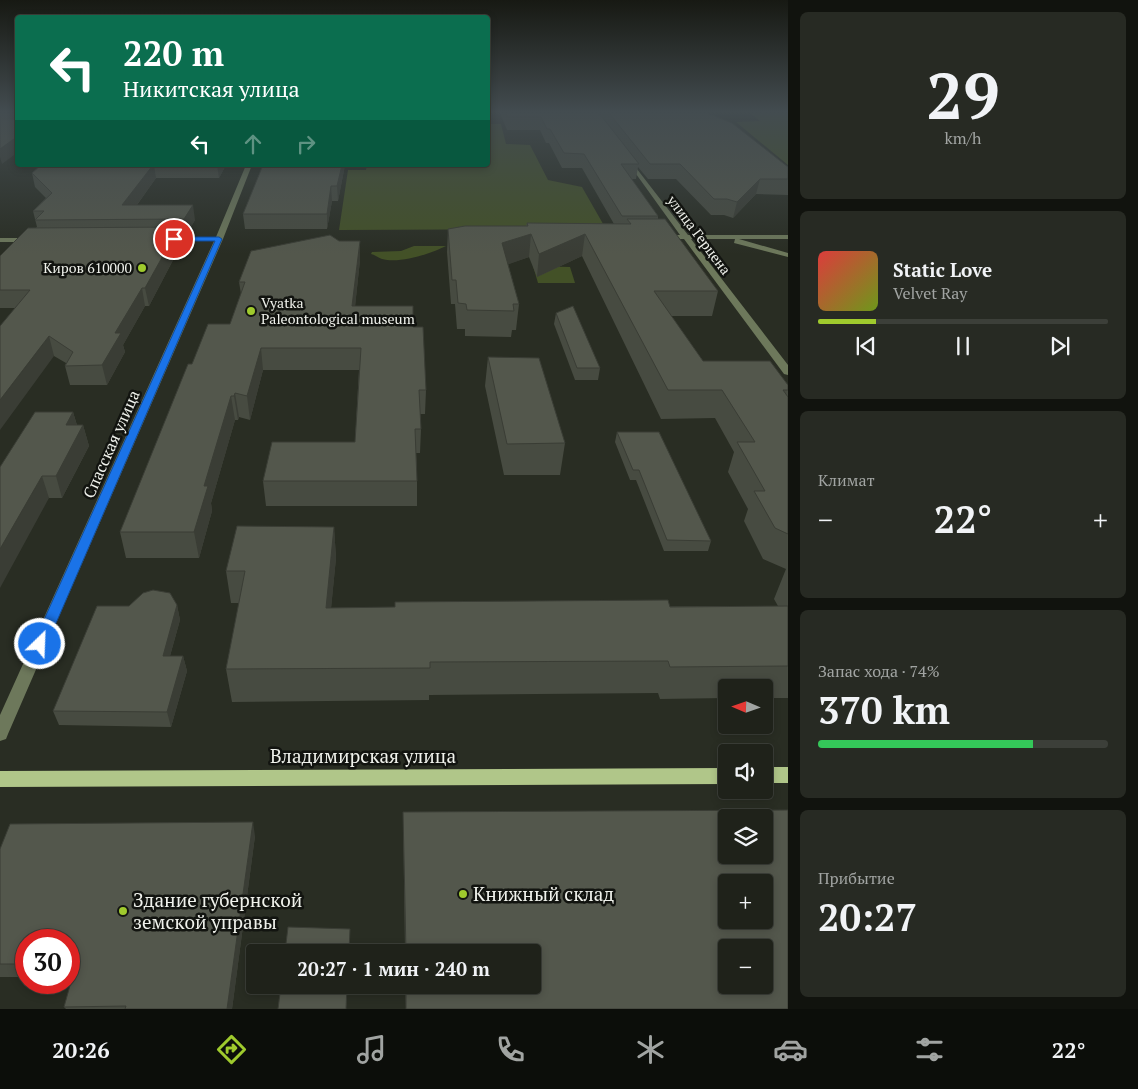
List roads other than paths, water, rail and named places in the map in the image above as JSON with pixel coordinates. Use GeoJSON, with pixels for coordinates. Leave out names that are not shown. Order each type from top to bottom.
{"type":"FeatureCollection","features":[{"type":"Feature","properties":{"kind":"main road"},"geometry":{"type":"LineString","coordinates":[[773,775],[788,775]]}},
{"type":"Feature","properties":{"kind":"main road","name":"Владимирская улица"},"geometry":{"type":"LineString","coordinates":[[0,779],[718,776]]}},
{"type":"Feature","properties":{"kind":"street","name":"улица Герцена"},"geometry":{"type":"LineString","coordinates":[[626,160],[788,372]]}},
{"type":"Feature","properties":{"kind":"street","name":"Спасская улица"},"geometry":{"type":"LineString","coordinates":[[0,734],[219,239],[248,167]]}},
{"type":"Feature","properties":{"kind":"street"},"geometry":{"type":"LineString","coordinates":[[653,237],[788,237]]}},
{"type":"Feature","properties":{"kind":"street"},"geometry":{"type":"LineString","coordinates":[[721,237],[788,254]]}},
{"type":"Feature","properties":{"kind":"street"},"geometry":{"type":"LineString","coordinates":[[156,239],[219,239]]}},
{"type":"Feature","properties":{"kind":"street"},"geometry":{"type":"LineString","coordinates":[[0,240],[40,240]]}},
{"type":"Feature","properties":{"kind":"place","name":"Киров 610000"},"geometry":{"type":"Point","coordinates":[142,268]}},
{"type":"Feature","properties":{"kind":"place","name":"Vyatka Paleontological museum"},"geometry":{"type":"Point","coordinates":[251,311]}},
{"type":"Feature","properties":{"kind":"place","name":"Книжный склад"},"geometry":{"type":"Point","coordinates":[463,894]}},
{"type":"Feature","properties":{"kind":"place","name":"Здание губернской земской управы"},"geometry":{"type":"Point","coordinates":[123,911]}}]}
